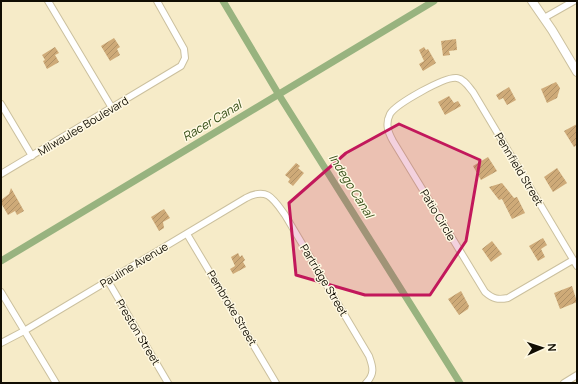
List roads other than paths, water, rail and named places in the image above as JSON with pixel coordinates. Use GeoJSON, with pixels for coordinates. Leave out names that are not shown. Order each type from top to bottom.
{"type":"FeatureCollection","features":[{"type":"Feature","properties":{"kind":"street"},"geometry":{"type":"LineString","coordinates":[[48,1],[112,108]]}},
{"type":"Feature","properties":{"kind":"street","name":"Milwaulee Boulevard"},"geometry":{"type":"LineString","coordinates":[[1,174],[181,66],[185,58],[184,49],[181,41],[157,1]]}},
{"type":"Feature","properties":{"kind":"street"},"geometry":{"type":"LineString","coordinates":[[532,1],[577,72]]}},
{"type":"Feature","properties":{"kind":"street"},"geometry":{"type":"LineString","coordinates":[[544,18],[574,1]]}},
{"type":"Feature","properties":{"kind":"street","name":"Patio Circle"},"geometry":{"type":"LineString","coordinates":[[456,77],[441,81],[396,108],[391,113],[387,123],[388,131],[395,144],[476,279],[485,292],[493,298],[500,300],[508,298],[573,260]]}},
{"type":"Feature","properties":{"kind":"street","name":"Pennfield Street"},"geometry":{"type":"LineString","coordinates":[[456,77],[463,80],[473,92],[577,266]]}},
{"type":"Feature","properties":{"kind":"street"},"geometry":{"type":"LineString","coordinates":[[1,104],[32,156]]}},
{"type":"Feature","properties":{"kind":"street","name":"Pauline Avenue"},"geometry":{"type":"LineString","coordinates":[[1,343],[24,331],[254,194],[268,194]]}},
{"type":"Feature","properties":{"kind":"street","name":"Partridge Street"},"geometry":{"type":"LineString","coordinates":[[268,194],[274,199],[285,215],[365,348],[374,370],[372,377],[366,383]]}},
{"type":"Feature","properties":{"kind":"street","name":"Pembroke Street"},"geometry":{"type":"LineString","coordinates":[[187,234],[276,383]]}},
{"type":"Feature","properties":{"kind":"street","name":"Preston Street"},"geometry":{"type":"LineString","coordinates":[[108,281],[168,383]]}},
{"type":"Feature","properties":{"kind":"street"},"geometry":{"type":"LineString","coordinates":[[1,292],[56,383]]}},
{"type":"Feature","properties":{"kind":"street"},"geometry":{"type":"LineString","coordinates":[[564,383],[577,375]]}},
{"type":"Feature","properties":{"kind":"waterway","name":"Indego Canal"},"geometry":{"type":"LineString","coordinates":[[223,1],[279,95],[460,383]]}},
{"type":"Feature","properties":{"kind":"waterway","name":"Racer Canal"},"geometry":{"type":"LineString","coordinates":[[1,261],[434,1]]}}]}
